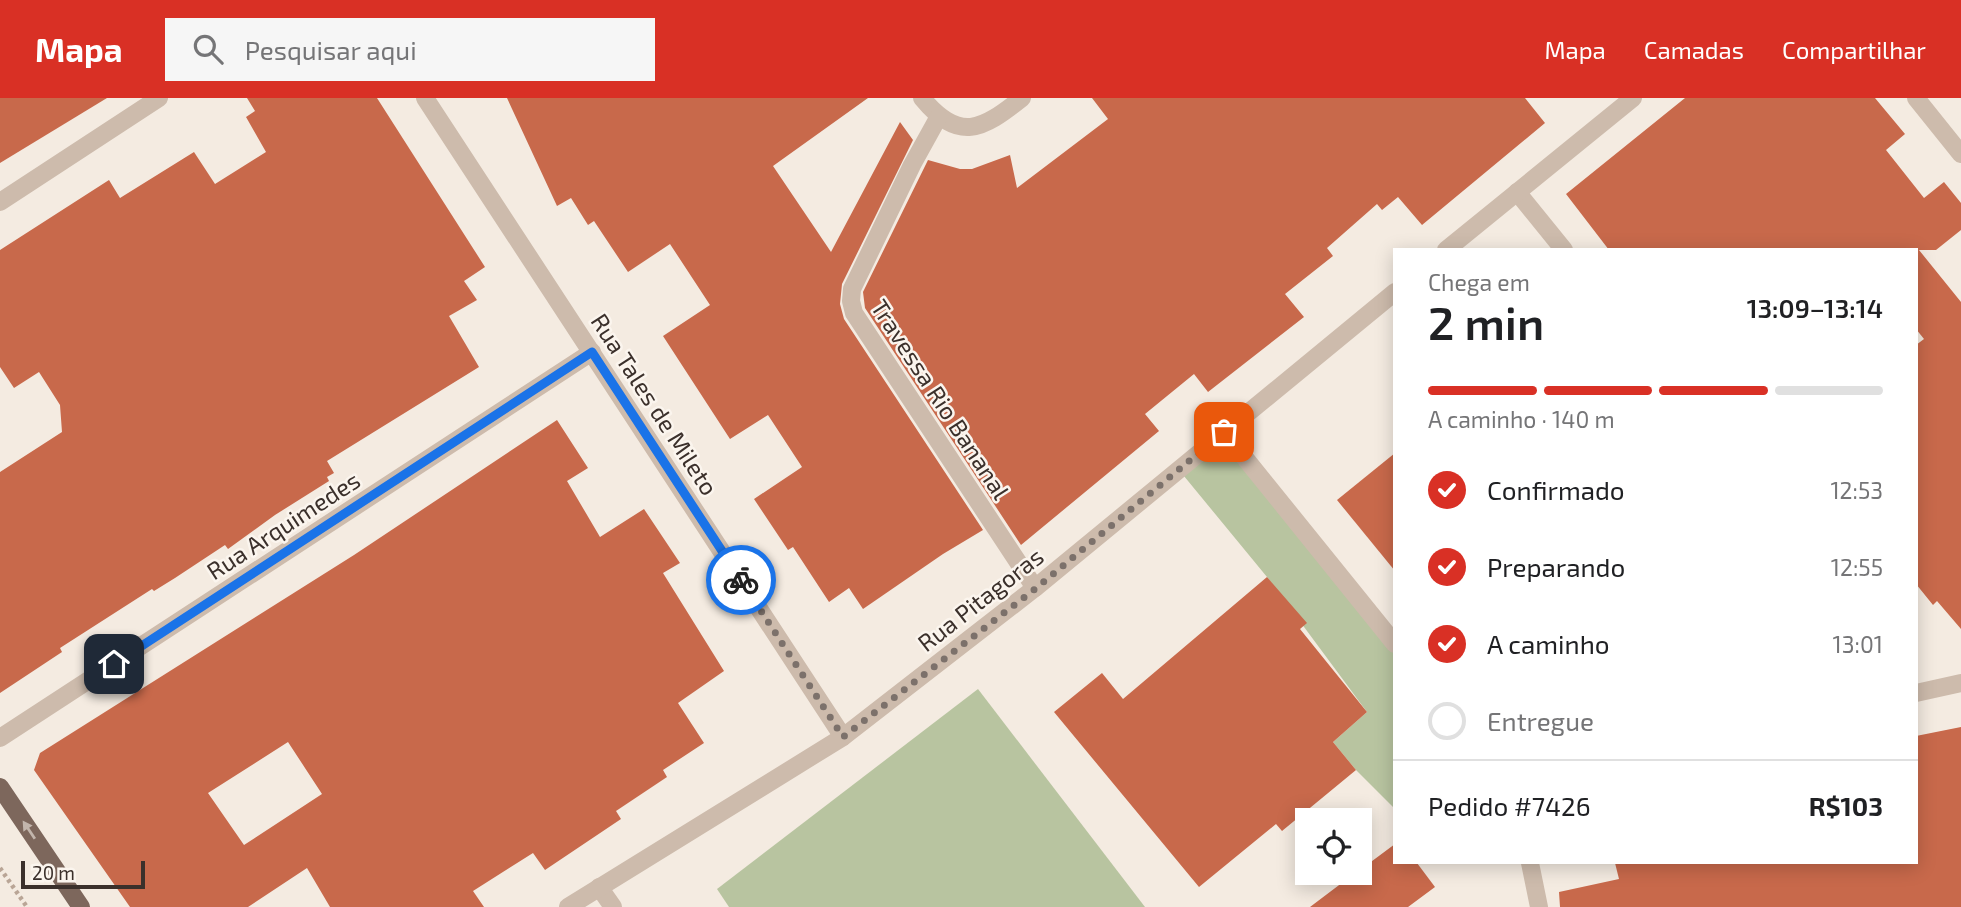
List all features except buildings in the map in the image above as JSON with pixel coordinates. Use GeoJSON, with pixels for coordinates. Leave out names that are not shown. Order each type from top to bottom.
{"type":"FeatureCollection","features":[{"type":"Feature","properties":{"kind":"main road"},"geometry":{"type":"LineString","coordinates":[[0,786],[81,907]]}},
{"type":"Feature","properties":{"kind":"street"},"geometry":{"type":"LineString","coordinates":[[0,202],[159,98]]}},
{"type":"Feature","properties":{"kind":"street","name":"Rua Tales de Mileto"},"geometry":{"type":"LineString","coordinates":[[425,98],[843,737]]}},
{"type":"Feature","properties":{"kind":"street"},"geometry":{"type":"LineString","coordinates":[[922,98],[939,118],[958,126],[978,126],[998,117],[1022,98]]}},
{"type":"Feature","properties":{"kind":"street"},"geometry":{"type":"LineString","coordinates":[[1448,248],[1633,98]]}},
{"type":"Feature","properties":{"kind":"street"},"geometry":{"type":"LineString","coordinates":[[1916,98],[1961,154]]}},
{"type":"Feature","properties":{"kind":"street","name":"Travessa Rio Bananal"},"geometry":{"type":"LineString","coordinates":[[939,118],[912,165],[852,289],[851,301],[854,313],[1035,589]]}},
{"type":"Feature","properties":{"kind":"street"},"geometry":{"type":"LineString","coordinates":[[1517,192],[1562,248]]}},
{"type":"Feature","properties":{"kind":"street","name":"Rua Pitagoras"},"geometry":{"type":"LineString","coordinates":[[568,907],[843,737],[1035,589],[1393,294]]}},
{"type":"Feature","properties":{"kind":"street","name":"Rua Arquimedes"},"geometry":{"type":"LineString","coordinates":[[0,738],[592,352]]}},
{"type":"Feature","properties":{"kind":"street"},"geometry":{"type":"LineString","coordinates":[[1224,432],[1393,642]]}},
{"type":"Feature","properties":{"kind":"street"},"geometry":{"type":"LineString","coordinates":[[1919,689],[1961,683]]}},
{"type":"Feature","properties":{"kind":"street"},"geometry":{"type":"LineString","coordinates":[[1530,864],[1539,907]]}},
{"type":"Feature","properties":{"kind":"street"},"geometry":{"type":"LineString","coordinates":[[599,887],[612,907]]}},
{"type":"Feature","properties":{"kind":"path"},"geometry":{"type":"LineString","coordinates":[[0,868],[27,907]]}},
{"type":"Feature","properties":{"kind":"green space"},"geometry":{"type":"Polygon","coordinates":[[[1224,432],[1393,642],[1393,807],[1333,742],[1367,712],[1267,577],[1179,470],[1224,432]]]}},
{"type":"Feature","properties":{"kind":"green space"},"geometry":{"type":"Polygon","coordinates":[[[978,689],[1145,907],[729,907],[717,889],[978,689]]]}},
{"type":"Feature","properties":{"kind":"way so far"},"geometry":{"type":"LineString","coordinates":[[741,580],[843,737],[1035,589],[1224,432]]}},
{"type":"Feature","properties":{"kind":"route"},"geometry":{"type":"LineString","coordinates":[[114,664],[592,352],[741,580]]}}]}
